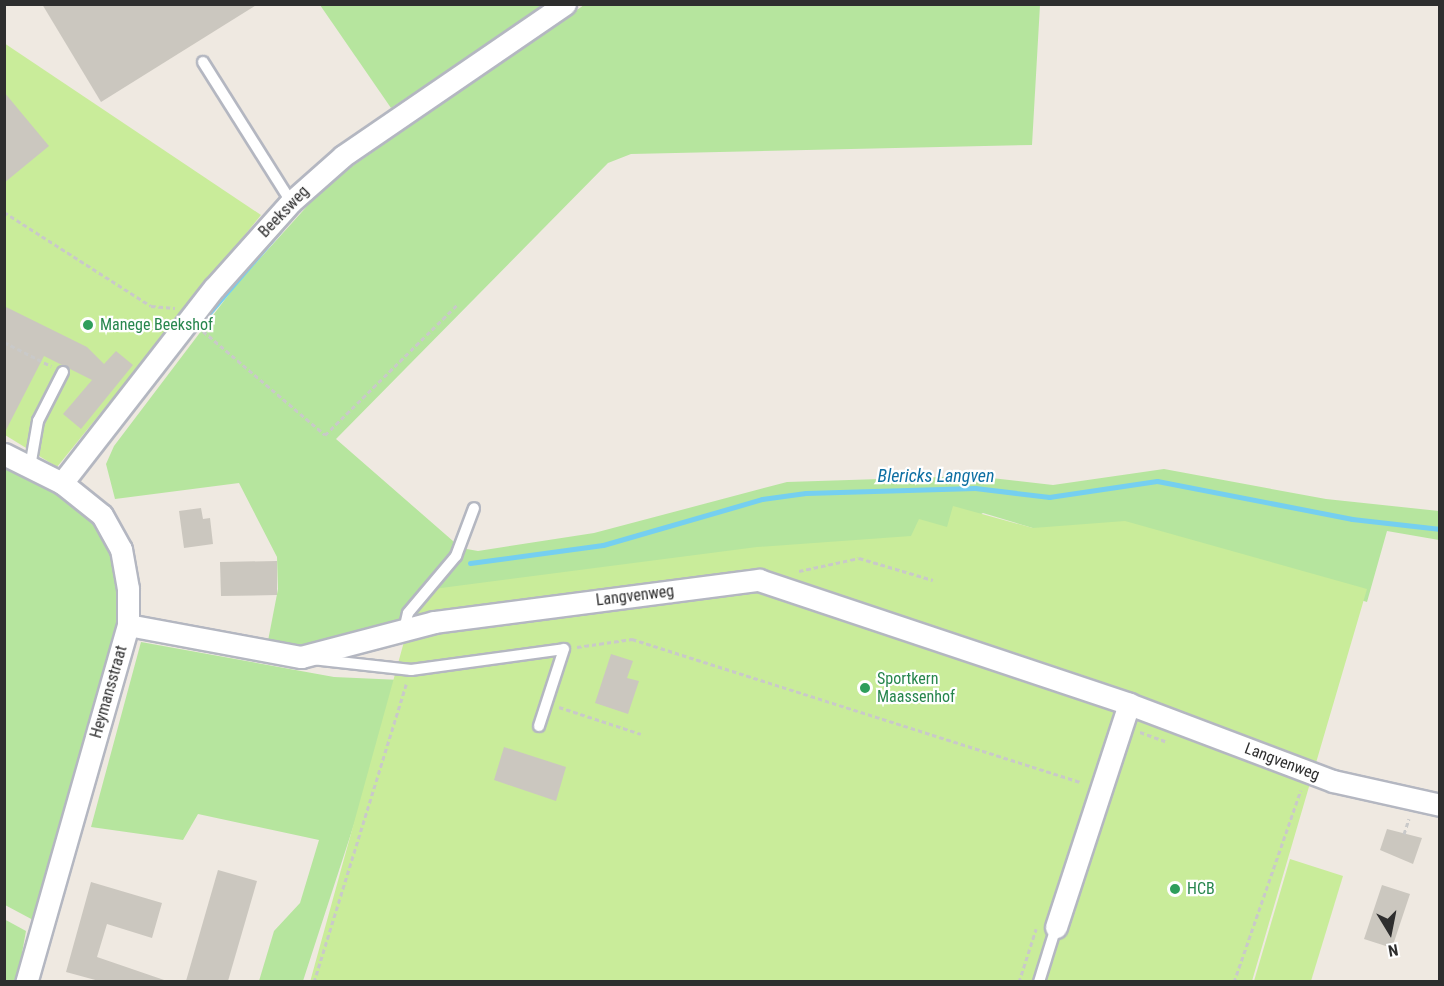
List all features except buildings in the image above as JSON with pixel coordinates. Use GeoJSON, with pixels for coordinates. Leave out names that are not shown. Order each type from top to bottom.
{"type":"FeatureCollection","features":[{"type":"Feature","properties":{"kind":"street","name":"Beeksweg"},"geometry":{"type":"LineString","coordinates":[[62,483],[190,319],[291,202],[343,156],[565,4]]}},
{"type":"Feature","properties":{"kind":"street","name":"Heymansstraat"},"geometry":{"type":"LineString","coordinates":[[4,454],[62,483],[102,515],[122,549],[128,625],[27,981]]}},
{"type":"Feature","properties":{"kind":"street","name":"Langvenweg"},"geometry":{"type":"LineString","coordinates":[[128,625],[301,657],[404,630],[759,580],[1130,704],[1333,781],[1440,806]]}},
{"type":"Feature","properties":{"kind":"street"},"geometry":{"type":"LineString","coordinates":[[1056,927],[1130,704]]}},
{"type":"Feature","properties":{"kind":"lane"},"geometry":{"type":"LineString","coordinates":[[203,62],[291,202]]}},
{"type":"Feature","properties":{"kind":"lane"},"geometry":{"type":"LineString","coordinates":[[30,467],[38,421],[63,372]]}},
{"type":"Feature","properties":{"kind":"lane"},"geometry":{"type":"LineString","coordinates":[[404,630],[408,613],[456,556],[474,508]]}},
{"type":"Feature","properties":{"kind":"lane"},"geometry":{"type":"LineString","coordinates":[[301,657],[411,670],[564,649],[539,726]]}},
{"type":"Feature","properties":{"kind":"lane"},"geometry":{"type":"LineString","coordinates":[[1039,981],[1056,927]]}},
{"type":"Feature","properties":{"kind":"path"},"geometry":{"type":"LineString","coordinates":[[4,212],[151,306],[172,306],[325,435],[458,304]]}},
{"type":"Feature","properties":{"kind":"path"},"geometry":{"type":"LineString","coordinates":[[4,342],[63,372]]}},
{"type":"Feature","properties":{"kind":"path"},"geometry":{"type":"LineString","coordinates":[[793,573],[859,558],[933,580]]}},
{"type":"Feature","properties":{"kind":"path"},"geometry":{"type":"LineString","coordinates":[[564,649],[632,639],[1101,789]]}},
{"type":"Feature","properties":{"kind":"path"},"geometry":{"type":"LineString","coordinates":[[314,981],[411,670]]}},
{"type":"Feature","properties":{"kind":"path"},"geometry":{"type":"LineString","coordinates":[[546,703],[641,734]]}},
{"type":"Feature","properties":{"kind":"path"},"geometry":{"type":"LineString","coordinates":[[1132,742],[1136,731],[1169,742]]}},
{"type":"Feature","properties":{"kind":"path"},"geometry":{"type":"LineString","coordinates":[[1234,981],[1302,788],[1291,784]]}},
{"type":"Feature","properties":{"kind":"path"},"geometry":{"type":"LineString","coordinates":[[1019,981],[1036,927],[1056,927]]}},
{"type":"Feature","properties":{"kind":"green space"},"geometry":{"type":"Polygon","coordinates":[[[320,5],[549,5],[391,108],[320,5]]]}},
{"type":"Feature","properties":{"kind":"green space"},"geometry":{"type":"Polygon","coordinates":[[[584,5],[1040,5],[1032,145],[631,154],[608,163],[336,439],[461,548],[478,551],[594,533],[787,482],[974,476],[1053,485],[1164,469],[1326,499],[1439,511],[1439,540],[1387,531],[1367,602],[1159,538],[1136,559],[983,513],[903,556],[434,616],[313,649],[267,646],[278,589],[277,557],[239,483],[115,499],[106,464],[114,446],[236,285],[328,183],[584,5]]]}},
{"type":"Feature","properties":{"kind":"green space","name":"Manege Beekshof"},"geometry":{"type":"Polygon","coordinates":[[[4,43],[261,215],[57,467],[5,435],[4,43]]]}},
{"type":"Feature","properties":{"kind":"green space"},"geometry":{"type":"Polygon","coordinates":[[[4,463],[73,499],[96,520],[109,540],[124,623],[35,921],[5,905],[4,463]]]}},
{"type":"Feature","properties":{"kind":"green space","name":"Sportkern Maassenhof"},"geometry":{"type":"Polygon","coordinates":[[[953,506],[1033,528],[1125,521],[1367,589],[1252,981],[310,982],[418,591],[757,547],[911,536],[919,519],[947,527],[953,506]]]}},
{"type":"Feature","properties":{"kind":"green space"},"geometry":{"type":"Polygon","coordinates":[[[141,642],[334,677],[401,680],[303,981],[259,981],[274,931],[300,903],[319,840],[198,814],[183,840],[91,827],[141,642]]]}},
{"type":"Feature","properties":{"kind":"green space"},"geometry":{"type":"Polygon","coordinates":[[[1290,859],[1343,876],[1311,981],[1254,981],[1290,859]]]}},
{"type":"Feature","properties":{"kind":"green space"},"geometry":{"type":"Polygon","coordinates":[[[4,919],[26,931],[17,981],[5,981],[4,919]]]}},
{"type":"Feature","properties":{"kind":"waterway"},"geometry":{"type":"LineString","coordinates":[[204,319],[281,229]]}},
{"type":"Feature","properties":{"kind":"waterway","name":"Blericks Langven"},"geometry":{"type":"LineString","coordinates":[[470,563],[603,545],[762,499],[806,493],[975,488],[1049,497],[1157,481],[1352,519],[1440,529]]}},
{"type":"Feature","properties":{"kind":"place","name":"Manege Beekshof"},"geometry":{"type":"Point","coordinates":[88,325]}},
{"type":"Feature","properties":{"kind":"place","name":"Sportkern Maassenhof"},"geometry":{"type":"Point","coordinates":[865,688]}},
{"type":"Feature","properties":{"kind":"place","name":"HCB"},"geometry":{"type":"Point","coordinates":[1175,889]}}]}
